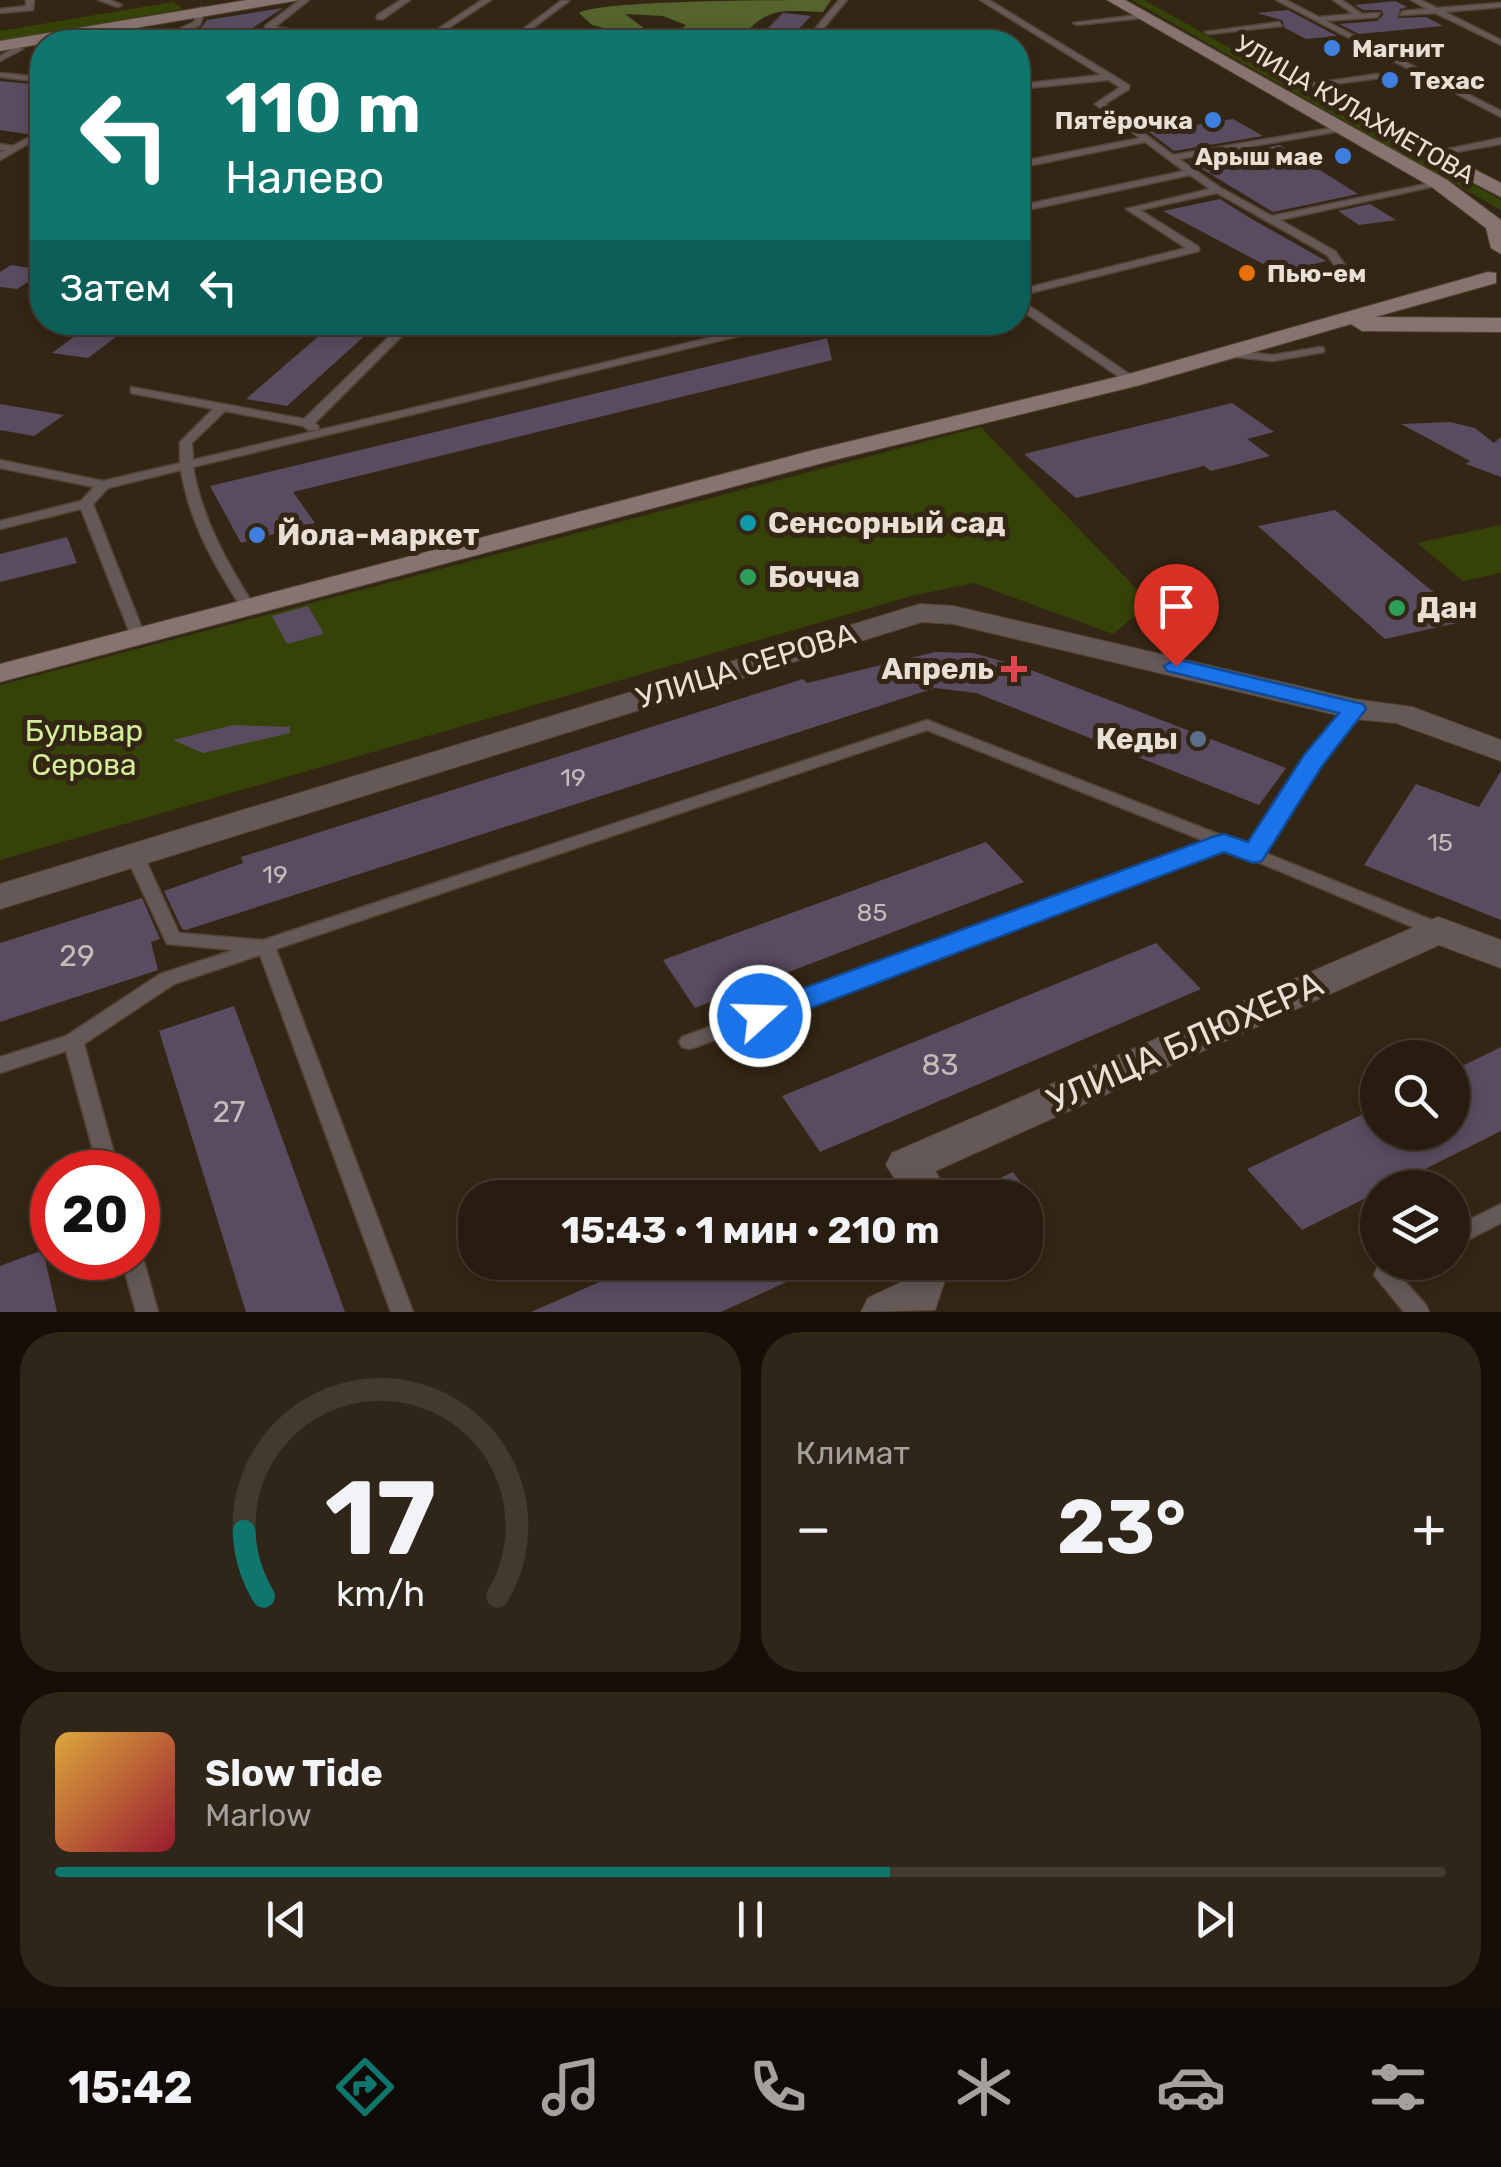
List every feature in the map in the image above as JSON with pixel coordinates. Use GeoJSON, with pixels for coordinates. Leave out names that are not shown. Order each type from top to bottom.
{"type":"FeatureCollection","features":[{"type":"Feature","properties":{"kind":"street"},"geometry":{"type":"LineString","coordinates":[[87,30],[201,9],[293,0]]}},
{"type":"Feature","properties":{"kind":"street","name":"УЛИЦА КУЛАХМЕТОВА"},"geometry":{"type":"LineString","coordinates":[[1114,0],[1209,32],[1335,102]]}},
{"type":"Feature","properties":{"kind":"street"},"geometry":{"type":"LineString","coordinates":[[81,11],[118,2]]}},
{"type":"Feature","properties":{"kind":"street","name":"УЛИЦА КУЛАХМЕТОВА"},"geometry":{"type":"LineString","coordinates":[[1147,8],[1340,128],[1440,184],[1496,226],[1501,249]]}},
{"type":"Feature","properties":{"kind":"street"},"geometry":{"type":"LineString","coordinates":[[0,25],[43,18]]}},
{"type":"Feature","properties":{"kind":"street"},"geometry":{"type":"LineString","coordinates":[[0,46],[30,40]]}},
{"type":"Feature","properties":{"kind":"street","name":"УЛИЦА КУЛАХМЕТОВА"},"geometry":{"type":"LineString","coordinates":[[1381,128],[1501,190]]}},
{"type":"Feature","properties":{"kind":"street"},"geometry":{"type":"LineString","coordinates":[[1488,278],[1501,249]]}},
{"type":"Feature","properties":{"kind":"street"},"geometry":{"type":"LineString","coordinates":[[1488,278],[1501,297]]}},
{"type":"Feature","properties":{"kind":"street"},"geometry":{"type":"LineString","coordinates":[[0,673],[823,455],[1132,380],[1488,278]]}},
{"type":"Feature","properties":{"kind":"street"},"geometry":{"type":"LineString","coordinates":[[1329,325],[1501,325]]}},
{"type":"Feature","properties":{"kind":"street","name":"УЛИЦА СЕРОВА"},"geometry":{"type":"LineString","coordinates":[[0,898],[920,613],[1354,709],[1401,714],[1501,751]]}},
{"type":"Feature","properties":{"kind":"street"},"geometry":{"type":"LineString","coordinates":[[1438,930],[1501,954]]}},
{"type":"Feature","properties":{"kind":"street","name":"УЛИЦА БЛЮХЕРА"},"geometry":{"type":"LineString","coordinates":[[918,1180],[907,1164],[1438,930]]}},
{"type":"Feature","properties":{"kind":"street"},"geometry":{"type":"LineString","coordinates":[[884,1312],[919,1296],[924,1280]]}},
{"type":"Feature","properties":{"kind":"lane"},"geometry":{"type":"LineString","coordinates":[[0,11],[30,8],[30,0]]}},
{"type":"Feature","properties":{"kind":"lane"},"geometry":{"type":"LineString","coordinates":[[281,30],[268,28],[305,0]]}},
{"type":"Feature","properties":{"kind":"lane"},"geometry":{"type":"LineString","coordinates":[[380,17],[406,0]]}},
{"type":"Feature","properties":{"kind":"lane"},"geometry":{"type":"LineString","coordinates":[[441,30],[487,0]]}},
{"type":"Feature","properties":{"kind":"lane"},"geometry":{"type":"LineString","coordinates":[[525,30],[563,0],[573,0]]}},
{"type":"Feature","properties":{"kind":"lane"},"geometry":{"type":"LineString","coordinates":[[818,30],[843,0]]}},
{"type":"Feature","properties":{"kind":"lane"},"geometry":{"type":"LineString","coordinates":[[984,0],[1126,87],[1099,104],[1218,190],[1331,252],[1343,268]]}},
{"type":"Feature","properties":{"kind":"lane"},"geometry":{"type":"LineString","coordinates":[[1280,0],[1501,114]]}},
{"type":"Feature","properties":{"kind":"lane"},"geometry":{"type":"LineString","coordinates":[[1338,0],[1360,16]]}},
{"type":"Feature","properties":{"kind":"lane"},"geometry":{"type":"LineString","coordinates":[[1415,0],[1501,43]]}},
{"type":"Feature","properties":{"kind":"lane"},"geometry":{"type":"LineString","coordinates":[[1469,0],[1482,8]]}},
{"type":"Feature","properties":{"kind":"lane"},"geometry":{"type":"LineString","coordinates":[[1403,13],[1501,5]]}},
{"type":"Feature","properties":{"kind":"lane"},"geometry":{"type":"LineString","coordinates":[[1078,23],[1147,8]]}},
{"type":"Feature","properties":{"kind":"lane"},"geometry":{"type":"LineString","coordinates":[[181,30],[196,23],[201,9]]}},
{"type":"Feature","properties":{"kind":"lane"},"geometry":{"type":"LineString","coordinates":[[1304,22],[1376,15]]}},
{"type":"Feature","properties":{"kind":"lane"},"geometry":{"type":"LineString","coordinates":[[1209,32],[1279,24]]}},
{"type":"Feature","properties":{"kind":"lane"},"geometry":{"type":"LineString","coordinates":[[1030,28],[1050,26]]}},
{"type":"Feature","properties":{"kind":"lane"},"geometry":{"type":"LineString","coordinates":[[0,59],[20,49]]}},
{"type":"Feature","properties":{"kind":"lane"},"geometry":{"type":"LineString","coordinates":[[1404,73],[1418,71]]}},
{"type":"Feature","properties":{"kind":"lane"},"geometry":{"type":"LineString","coordinates":[[0,75],[30,79]]}},
{"type":"Feature","properties":{"kind":"lane"},"geometry":{"type":"LineString","coordinates":[[1304,85],[1377,76]]}},
{"type":"Feature","properties":{"kind":"lane"},"geometry":{"type":"LineString","coordinates":[[1030,85],[1110,77]]}},
{"type":"Feature","properties":{"kind":"lane"},"geometry":{"type":"LineString","coordinates":[[1171,158],[1340,128]]}},
{"type":"Feature","properties":{"kind":"lane"},"geometry":{"type":"LineString","coordinates":[[1030,162],[1146,138]]}},
{"type":"Feature","properties":{"kind":"lane"},"geometry":{"type":"LineString","coordinates":[[0,157],[30,140]]}},
{"type":"Feature","properties":{"kind":"lane"},"geometry":{"type":"LineString","coordinates":[[1428,154],[1501,141]]}},
{"type":"Feature","properties":{"kind":"lane"},"geometry":{"type":"LineString","coordinates":[[0,147],[14,149]]}},
{"type":"Feature","properties":{"kind":"lane"},"geometry":{"type":"LineString","coordinates":[[1030,207],[1193,172]]}},
{"type":"Feature","properties":{"kind":"lane"},"geometry":{"type":"LineString","coordinates":[[1272,219],[1440,184]]}},
{"type":"Feature","properties":{"kind":"lane"},"geometry":{"type":"LineString","coordinates":[[1030,290],[1195,249],[1131,208],[1218,190]]}},
{"type":"Feature","properties":{"kind":"lane"},"geometry":{"type":"LineString","coordinates":[[1030,311],[1132,380]]}},
{"type":"Feature","properties":{"kind":"lane"},"geometry":{"type":"LineString","coordinates":[[308,423],[397,335]]}},
{"type":"Feature","properties":{"kind":"lane"},"geometry":{"type":"LineString","coordinates":[[0,464],[103,485],[736,335]]}},
{"type":"Feature","properties":{"kind":"lane"},"geometry":{"type":"LineString","coordinates":[[1228,353],[1273,358],[1320,350]]}},
{"type":"Feature","properties":{"kind":"lane"},"geometry":{"type":"LineString","coordinates":[[135,390],[308,423],[320,434]]}},
{"type":"Feature","properties":{"kind":"lane"},"geometry":{"type":"LineString","coordinates":[[220,409],[186,442],[184,464],[216,556],[248,607]]}},
{"type":"Feature","properties":{"kind":"lane"},"geometry":{"type":"LineString","coordinates":[[0,525],[86,504],[103,485]]}},
{"type":"Feature","properties":{"kind":"lane"},"geometry":{"type":"LineString","coordinates":[[86,504],[138,636]]}},
{"type":"Feature","properties":{"kind":"lane"},"geometry":{"type":"LineString","coordinates":[[1253,854],[1313,761],[1354,709]]}},
{"type":"Feature","properties":{"kind":"lane"},"geometry":{"type":"LineString","coordinates":[[0,1065],[73,1041],[166,979],[927,725],[1438,930]]}},
{"type":"Feature","properties":{"kind":"lane"},"geometry":{"type":"LineString","coordinates":[[689,1042],[1224,842]]}},
{"type":"Feature","properties":{"kind":"lane"},"geometry":{"type":"LineString","coordinates":[[135,856],[173,939],[266,946]]}},
{"type":"Feature","properties":{"kind":"lane"},"geometry":{"type":"LineString","coordinates":[[266,946],[402,1312]]}},
{"type":"Feature","properties":{"kind":"lane"},"geometry":{"type":"LineString","coordinates":[[73,1041],[103,1150]]}},
{"type":"Feature","properties":{"kind":"lane"},"geometry":{"type":"LineString","coordinates":[[1470,1229],[1501,1212]]}},
{"type":"Feature","properties":{"kind":"lane"},"geometry":{"type":"LineString","coordinates":[[138,1280],[146,1312]]}},
{"type":"Feature","properties":{"kind":"lane"},"geometry":{"type":"LineString","coordinates":[[1389,1280],[1418,1312]]}},
{"type":"Feature","properties":{"kind":"green space"},"geometry":{"type":"Polygon","coordinates":[[[831,0],[823,12],[774,13],[749,30],[680,30],[686,25],[663,16],[625,14],[645,29],[612,30],[592,25],[579,13],[622,5],[831,0]]]}},
{"type":"Feature","properties":{"kind":"green space"},"geometry":{"type":"Polygon","coordinates":[[[1132,0],[1144,0],[1501,200],[1501,210],[1132,0]]]}},
{"type":"Feature","properties":{"kind":"green space"},"geometry":{"type":"Polygon","coordinates":[[[173,2],[183,9],[63,30],[30,30],[30,36],[0,41],[0,31],[173,2]]]}},
{"type":"Feature","properties":{"kind":"green space","name":"Бульвар Серова"},"geometry":{"type":"Polygon","coordinates":[[[981,427],[1150,603],[1113,634],[974,583],[911,596],[0,860],[0,685],[981,427]]]}},
{"type":"Feature","properties":{"kind":"green space"},"geometry":{"type":"Polygon","coordinates":[[[1501,525],[1501,573],[1463,581],[1417,543],[1501,525]]]}},
{"type":"Feature","properties":{"kind":"building"},"geometry":{"type":"Polygon","coordinates":[[[1395,1],[1407,7],[1400,9],[1398,18],[1426,17],[1443,26],[1359,34],[1339,24],[1377,21],[1382,10],[1363,10],[1355,5],[1395,1]]]}},
{"type":"Feature","properties":{"kind":"building"},"geometry":{"type":"Polygon","coordinates":[[[283,8],[249,30],[197,30],[207,20],[283,8]]]}},
{"type":"Feature","properties":{"kind":"building"},"geometry":{"type":"Polygon","coordinates":[[[1288,10],[1337,36],[1306,39],[1285,28],[1282,20],[1257,13],[1288,10]]]}},
{"type":"Feature","properties":{"kind":"building"},"geometry":{"type":"Polygon","coordinates":[[[783,13],[811,16],[798,30],[766,30],[783,13]]]}},
{"type":"Feature","properties":{"kind":"building"},"geometry":{"type":"Polygon","coordinates":[[[0,81],[30,84],[30,132],[0,130],[0,81]]]}},
{"type":"Feature","properties":{"kind":"building"},"geometry":{"type":"Polygon","coordinates":[[[1233,119],[1263,136],[1174,151],[1149,132],[1233,119]]]}},
{"type":"Feature","properties":{"kind":"building"},"geometry":{"type":"Polygon","coordinates":[[[1280,145],[1358,194],[1273,212],[1189,161],[1280,145]]]}},
{"type":"Feature","properties":{"kind":"building"},"geometry":{"type":"Polygon","coordinates":[[[1220,199],[1326,261],[1280,273],[1163,211],[1220,199]]]}},
{"type":"Feature","properties":{"kind":"building"},"geometry":{"type":"Polygon","coordinates":[[[1370,204],[1396,220],[1359,225],[1338,211],[1370,204]]]}},
{"type":"Feature","properties":{"kind":"building"},"geometry":{"type":"Polygon","coordinates":[[[11,265],[30,268],[30,281],[17,289],[0,287],[0,272],[11,265]]]}},
{"type":"Feature","properties":{"kind":"building"},"geometry":{"type":"Polygon","coordinates":[[[76,335],[119,335],[88,358],[52,353],[76,335]]]}},
{"type":"Feature","properties":{"kind":"building"},"geometry":{"type":"Polygon","coordinates":[[[320,335],[366,335],[287,406],[246,399],[320,335]]]}},
{"type":"Feature","properties":{"kind":"building"},"geometry":{"type":"Polygon","coordinates":[[[827,338],[832,360],[293,492],[315,523],[241,543],[210,486],[827,338]]]}},
{"type":"Feature","properties":{"kind":"building"},"geometry":{"type":"Polygon","coordinates":[[[1232,403],[1274,432],[1247,439],[1270,456],[1211,471],[1204,466],[1076,498],[1024,454],[1232,403]]]}},
{"type":"Feature","properties":{"kind":"building"},"geometry":{"type":"Polygon","coordinates":[[[0,404],[64,415],[34,436],[0,430],[0,404]]]}},
{"type":"Feature","properties":{"kind":"building"},"geometry":{"type":"Polygon","coordinates":[[[1450,422],[1475,428],[1494,443],[1501,437],[1501,477],[1466,464],[1470,461],[1401,424],[1450,422]]]}},
{"type":"Feature","properties":{"kind":"building"},"geometry":{"type":"Polygon","coordinates":[[[1335,510],[1470,620],[1385,639],[1258,526],[1335,510]]]}},
{"type":"Feature","properties":{"kind":"building"},"geometry":{"type":"Polygon","coordinates":[[[67,537],[77,563],[0,582],[0,554],[67,537]]]}},
{"type":"Feature","properties":{"kind":"building"},"geometry":{"type":"Polygon","coordinates":[[[308,606],[324,634],[287,644],[272,616],[308,606]]]}},
{"type":"Feature","properties":{"kind":"building"},"geometry":{"type":"Polygon","coordinates":[[[935,652],[973,653],[1023,667],[1286,768],[1259,805],[976,693],[935,688],[186,930],[164,891],[243,863],[241,857],[803,679],[807,683],[935,652]]]}},
{"type":"Feature","properties":{"kind":"building"},"geometry":{"type":"Polygon","coordinates":[[[233,725],[290,727],[290,733],[203,753],[173,740],[233,725]]]}},
{"type":"Feature","properties":{"kind":"building"},"geometry":{"type":"Polygon","coordinates":[[[1501,771],[1501,920],[1364,865],[1416,784],[1479,807],[1501,771]]]}},
{"type":"Feature","properties":{"kind":"building"},"geometry":{"type":"Polygon","coordinates":[[[986,842],[1024,882],[695,1008],[663,960],[986,842]]]}},
{"type":"Feature","properties":{"kind":"building"},"geometry":{"type":"Polygon","coordinates":[[[142,898],[160,939],[151,942],[158,970],[0,1022],[0,943],[142,898]]]}},
{"type":"Feature","properties":{"kind":"building"},"geometry":{"type":"Polygon","coordinates":[[[1156,943],[1201,989],[820,1152],[782,1096],[1156,943]]]}},
{"type":"Feature","properties":{"kind":"building"},"geometry":{"type":"Polygon","coordinates":[[[234,1006],[345,1312],[246,1312],[159,1031],[234,1006]]]}},
{"type":"Feature","properties":{"kind":"building"},"geometry":{"type":"Polygon","coordinates":[[[1501,1047],[1501,1131],[1470,1146],[1470,1062],[1501,1047]]]}},
{"type":"Feature","properties":{"kind":"building"},"geometry":{"type":"Polygon","coordinates":[[[1360,1116],[1360,1150],[1463,1150],[1423,1170],[1360,1170],[1360,1201],[1302,1230],[1247,1169],[1360,1116]]]}},
{"type":"Feature","properties":{"kind":"building"},"geometry":{"type":"Polygon","coordinates":[[[1013,1172],[1019,1180],[996,1180],[1013,1172]]]}},
{"type":"Feature","properties":{"kind":"building"},"geometry":{"type":"Polygon","coordinates":[[[30,1255],[30,1280],[50,1280],[57,1312],[0,1312],[0,1266],[30,1255]]]}},
{"type":"Feature","properties":{"kind":"building"},"geometry":{"type":"Polygon","coordinates":[[[604,1280],[791,1280],[721,1312],[531,1312],[604,1280]]]}},
{"type":"Feature","properties":{"kind":"place","name":"Магнит"},"geometry":{"type":"Point","coordinates":[1332,48]}},
{"type":"Feature","properties":{"kind":"place","name":"Техас"},"geometry":{"type":"Point","coordinates":[1390,80]}},
{"type":"Feature","properties":{"kind":"place","name":"Пятёрочка"},"geometry":{"type":"Point","coordinates":[1213,120]}},
{"type":"Feature","properties":{"kind":"place","name":"Арыш мае"},"geometry":{"type":"Point","coordinates":[1343,156]}},
{"type":"Feature","properties":{"kind":"place","name":"Пью-ем"},"geometry":{"type":"Point","coordinates":[1247,273]}},
{"type":"Feature","properties":{"kind":"place","name":"Сенсорный сад"},"geometry":{"type":"Point","coordinates":[748,523]}},
{"type":"Feature","properties":{"kind":"place","name":"Йола-маркет"},"geometry":{"type":"Point","coordinates":[257,535]}},
{"type":"Feature","properties":{"kind":"place","name":"Бочча"},"geometry":{"type":"Point","coordinates":[748,577]}},
{"type":"Feature","properties":{"kind":"place","name":"Дан"},"geometry":{"type":"Point","coordinates":[1397,608]}},
{"type":"Feature","properties":{"kind":"place","name":"Апрель"},"geometry":{"type":"Point","coordinates":[1014,669]}},
{"type":"Feature","properties":{"kind":"place","name":"Кеды"},"geometry":{"type":"Point","coordinates":[1198,739]}},
{"type":"Feature","properties":{"kind":"route"},"geometry":{"type":"LineString","coordinates":[[760,1016],[1224,842],[1253,854],[1313,761],[1354,709],[1176,666]]}}]}
